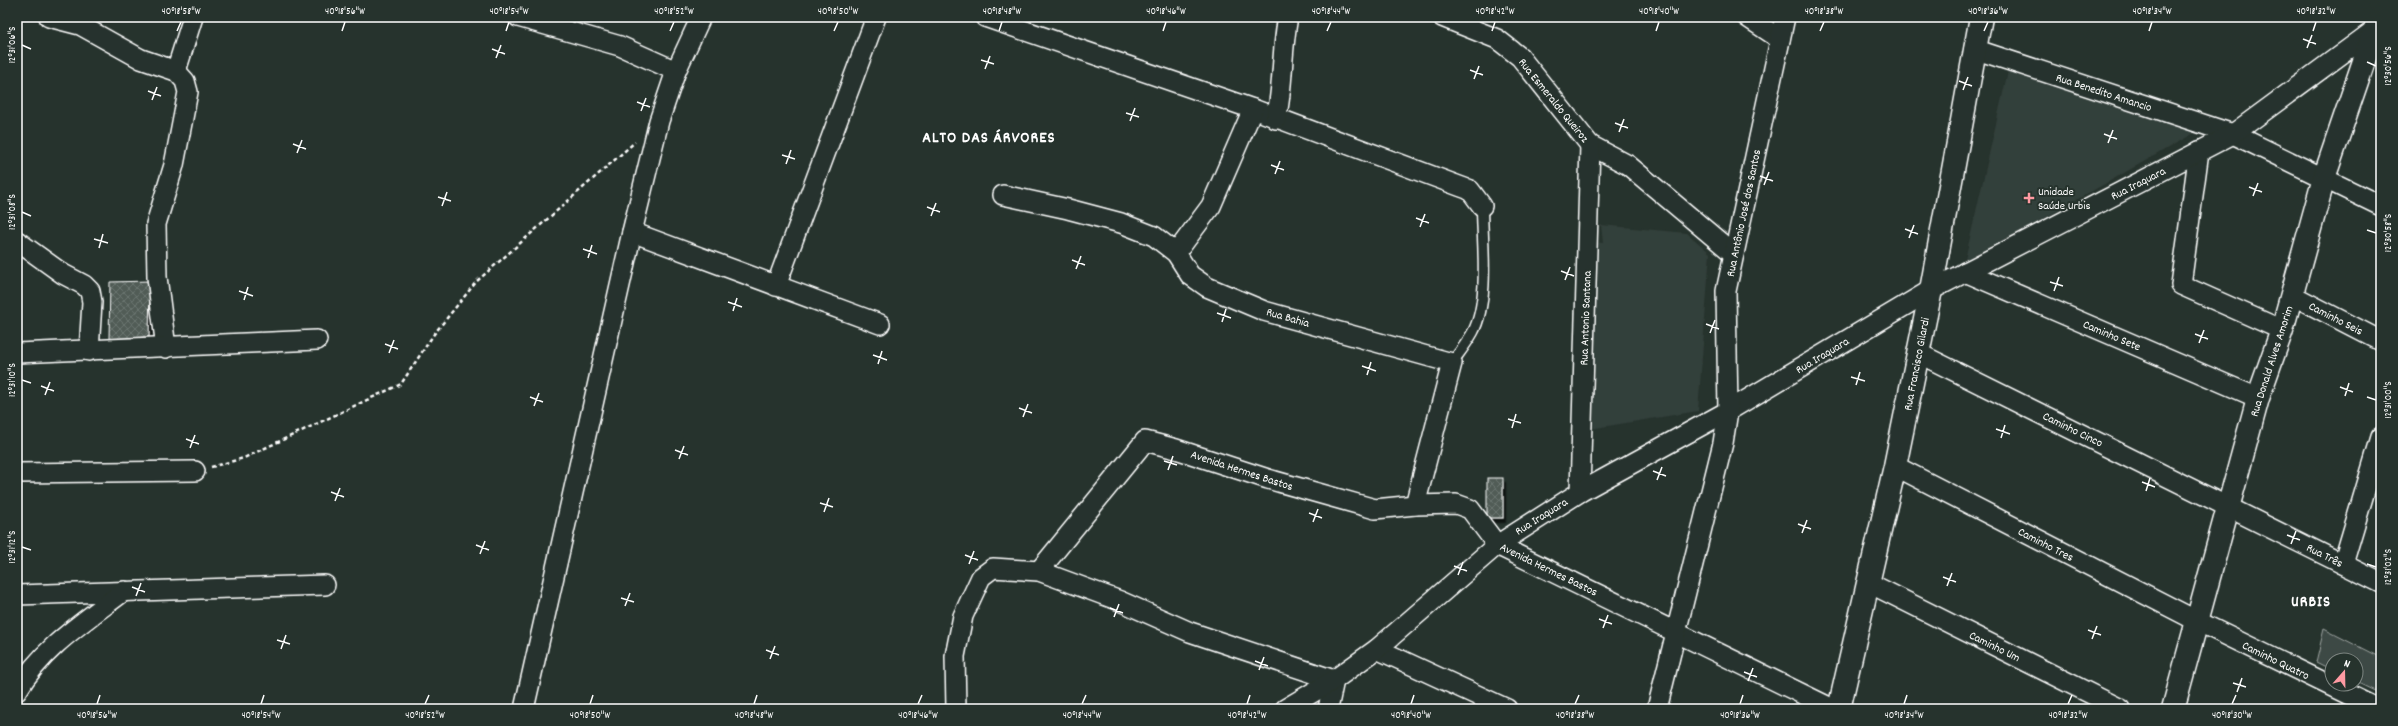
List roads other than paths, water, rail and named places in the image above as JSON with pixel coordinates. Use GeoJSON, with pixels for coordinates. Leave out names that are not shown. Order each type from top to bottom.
{"type":"FeatureCollection","features":[{"type":"Feature","properties":{"kind":"street"},"geometry":{"type":"LineString","coordinates":[[49,17],[80,25],[141,59],[176,71],[185,81],[188,92],[174,165],[156,224],[157,277],[166,348]]}},
{"type":"Feature","properties":{"kind":"street"},"geometry":{"type":"LineString","coordinates":[[176,71],[193,17]]}},
{"type":"Feature","properties":{"kind":"street"},"geometry":{"type":"LineString","coordinates":[[518,17],[620,46],[676,71]]}},
{"type":"Feature","properties":{"kind":"street"},"geometry":{"type":"LineString","coordinates":[[524,709],[632,232],[659,121],[676,71],[701,17]]}},
{"type":"Feature","properties":{"kind":"street"},"geometry":{"type":"LineString","coordinates":[[776,286],[876,17]]}},
{"type":"Feature","properties":{"kind":"street"},"geometry":{"type":"LineString","coordinates":[[1276,119],[1280,99],[1284,35],[1288,17]]}},
{"type":"Feature","properties":{"kind":"street","name":"Rua Esmeraldo Queiroz"},"geometry":{"type":"LineString","coordinates":[[1442,17],[1498,39],[1520,57],[1590,144],[1628,165],[1734,254]]}},
{"type":"Feature","properties":{"kind":"street"},"geometry":{"type":"LineString","coordinates":[[1747,17],[1780,39]]}},
{"type":"Feature","properties":{"kind":"street","name":"Rua Antônio José dos Santos"},"geometry":{"type":"LineString","coordinates":[[1657,709],[1678,632],[1709,505],[1728,411],[1726,291],[1785,17]]}},
{"type":"Feature","properties":{"kind":"street","name":"Rua Francisco Gilardi"},"geometry":{"type":"LineString","coordinates":[[1839,709],[1895,466],[1931,290],[1981,17]]}},
{"type":"Feature","properties":{"kind":"street"},"geometry":{"type":"LineString","coordinates":[[988,18],[1253,109],[1276,119],[1470,190],[1482,206]]}},
{"type":"Feature","properties":{"kind":"street","name":"Rua Iraquara"},"geometry":{"type":"LineString","coordinates":[[1285,709],[1334,680],[1377,649],[1497,545],[1580,492],[1728,411],[1931,290],[2233,134],[2378,22]]}},
{"type":"Feature","properties":{"kind":"street","name":"Rua Donald Alves Amorim"},"geometry":{"type":"LineString","coordinates":[[2173,709],[2227,505],[2258,398],[2282,330],[2324,178],[2378,22]]}},
{"type":"Feature","properties":{"kind":"street","name":"Rua Benedito Amancio"},"geometry":{"type":"LineString","coordinates":[[1974,49],[2233,134],[2381,206]]}},
{"type":"Feature","properties":{"kind":"street"},"geometry":{"type":"LineString","coordinates":[[1176,253],[1211,206],[1253,109]]}},
{"type":"Feature","properties":{"kind":"street","name":"Rua Antonio Santana"},"geometry":{"type":"LineString","coordinates":[[1580,492],[1590,144]]}},
{"type":"Feature","properties":{"kind":"street"},"geometry":{"type":"LineString","coordinates":[[2199,151],[2181,285],[2282,330]]}},
{"type":"Feature","properties":{"kind":"street","name":"Rua Bahia"},"geometry":{"type":"LineString","coordinates":[[1003,195],[1030,200],[1121,223],[1154,236],[1176,253],[1190,275],[1207,287],[1232,299],[1264,311],[1452,363]]}},
{"type":"Feature","properties":{"kind":"street"},"geometry":{"type":"LineString","coordinates":[[632,232],[880,324]]}},
{"type":"Feature","properties":{"kind":"street"},"geometry":{"type":"LineString","coordinates":[[17,241],[63,274],[84,285],[90,292],[92,302],[89,351]]}},
{"type":"Feature","properties":{"kind":"street","name":"Caminho Sete"},"geometry":{"type":"LineString","coordinates":[[1965,272],[2258,398]]}},
{"type":"Feature","properties":{"kind":"street","name":"Caminho Seis"},"geometry":{"type":"LineString","coordinates":[[2292,295],[2381,341]]}},
{"type":"Feature","properties":{"kind":"street"},"geometry":{"type":"LineString","coordinates":[[17,353],[166,348],[317,340]]}},
{"type":"Feature","properties":{"kind":"street","name":"Caminho Cinco"},"geometry":{"type":"LineString","coordinates":[[1918,353],[2227,505]]}},
{"type":"Feature","properties":{"kind":"street"},"geometry":{"type":"LineString","coordinates":[[1415,505],[1452,363]]}},
{"type":"Feature","properties":{"kind":"street"},"geometry":{"type":"LineString","coordinates":[[2343,564],[2381,437]]}},
{"type":"Feature","properties":{"kind":"street","name":"Avenida Hermes Bastos"},"geometry":{"type":"LineString","coordinates":[[1040,571],[1145,441],[1176,449],[1268,480],[1375,509],[1415,505],[1456,504],[1470,509],[1497,545],[1678,632],[1833,709]]}},
{"type":"Feature","properties":{"kind":"street","name":"Caminho Tres"},"geometry":{"type":"LineString","coordinates":[[1895,466],[2197,621]]}},
{"type":"Feature","properties":{"kind":"street"},"geometry":{"type":"LineString","coordinates":[[17,473],[195,471]]}},
{"type":"Feature","properties":{"kind":"street","name":"Rua Três"},"geometry":{"type":"LineString","coordinates":[[2227,505],[2381,582]]}},
{"type":"Feature","properties":{"kind":"street"},"geometry":{"type":"LineString","coordinates":[[956,709],[955,656],[963,616],[981,577],[994,568],[1040,571],[1120,601],[1190,632],[1334,680],[1328,709]]}},
{"type":"Feature","properties":{"kind":"street","name":"Caminho Um"},"geometry":{"type":"LineString","coordinates":[[1869,583],[2121,709]]}},
{"type":"Feature","properties":{"kind":"street"},"geometry":{"type":"LineString","coordinates":[[17,595],[325,585]]}},
{"type":"Feature","properties":{"kind":"street"},"geometry":{"type":"LineString","coordinates":[[17,691],[32,668],[60,640],[124,591]]}},
{"type":"Feature","properties":{"kind":"street","name":"Caminho Quatro"},"geometry":{"type":"LineString","coordinates":[[2197,621],[2378,709]]}},
{"type":"Feature","properties":{"kind":"street"},"geometry":{"type":"LineString","coordinates":[[1377,649],[1506,709]]}},
{"type":"Feature","properties":{"kind":"lane"},"geometry":{"type":"LineString","coordinates":[[1452,363],[1473,331],[1478,318],[1482,291],[1482,206]]}},
{"type":"Feature","properties":{"kind":"place","name":"Unidade Saúde Urbis"},"geometry":{"type":"Point","coordinates":[2029,198]}},
{"type":"Feature","properties":{"kind":"district","name":"ALTO DAS ÁRVORES"},"geometry":{"type":"Point","coordinates":[989,136]}},
{"type":"Feature","properties":{"kind":"district","name":"URBIS"},"geometry":{"type":"Point","coordinates":[2311,600]}}]}
